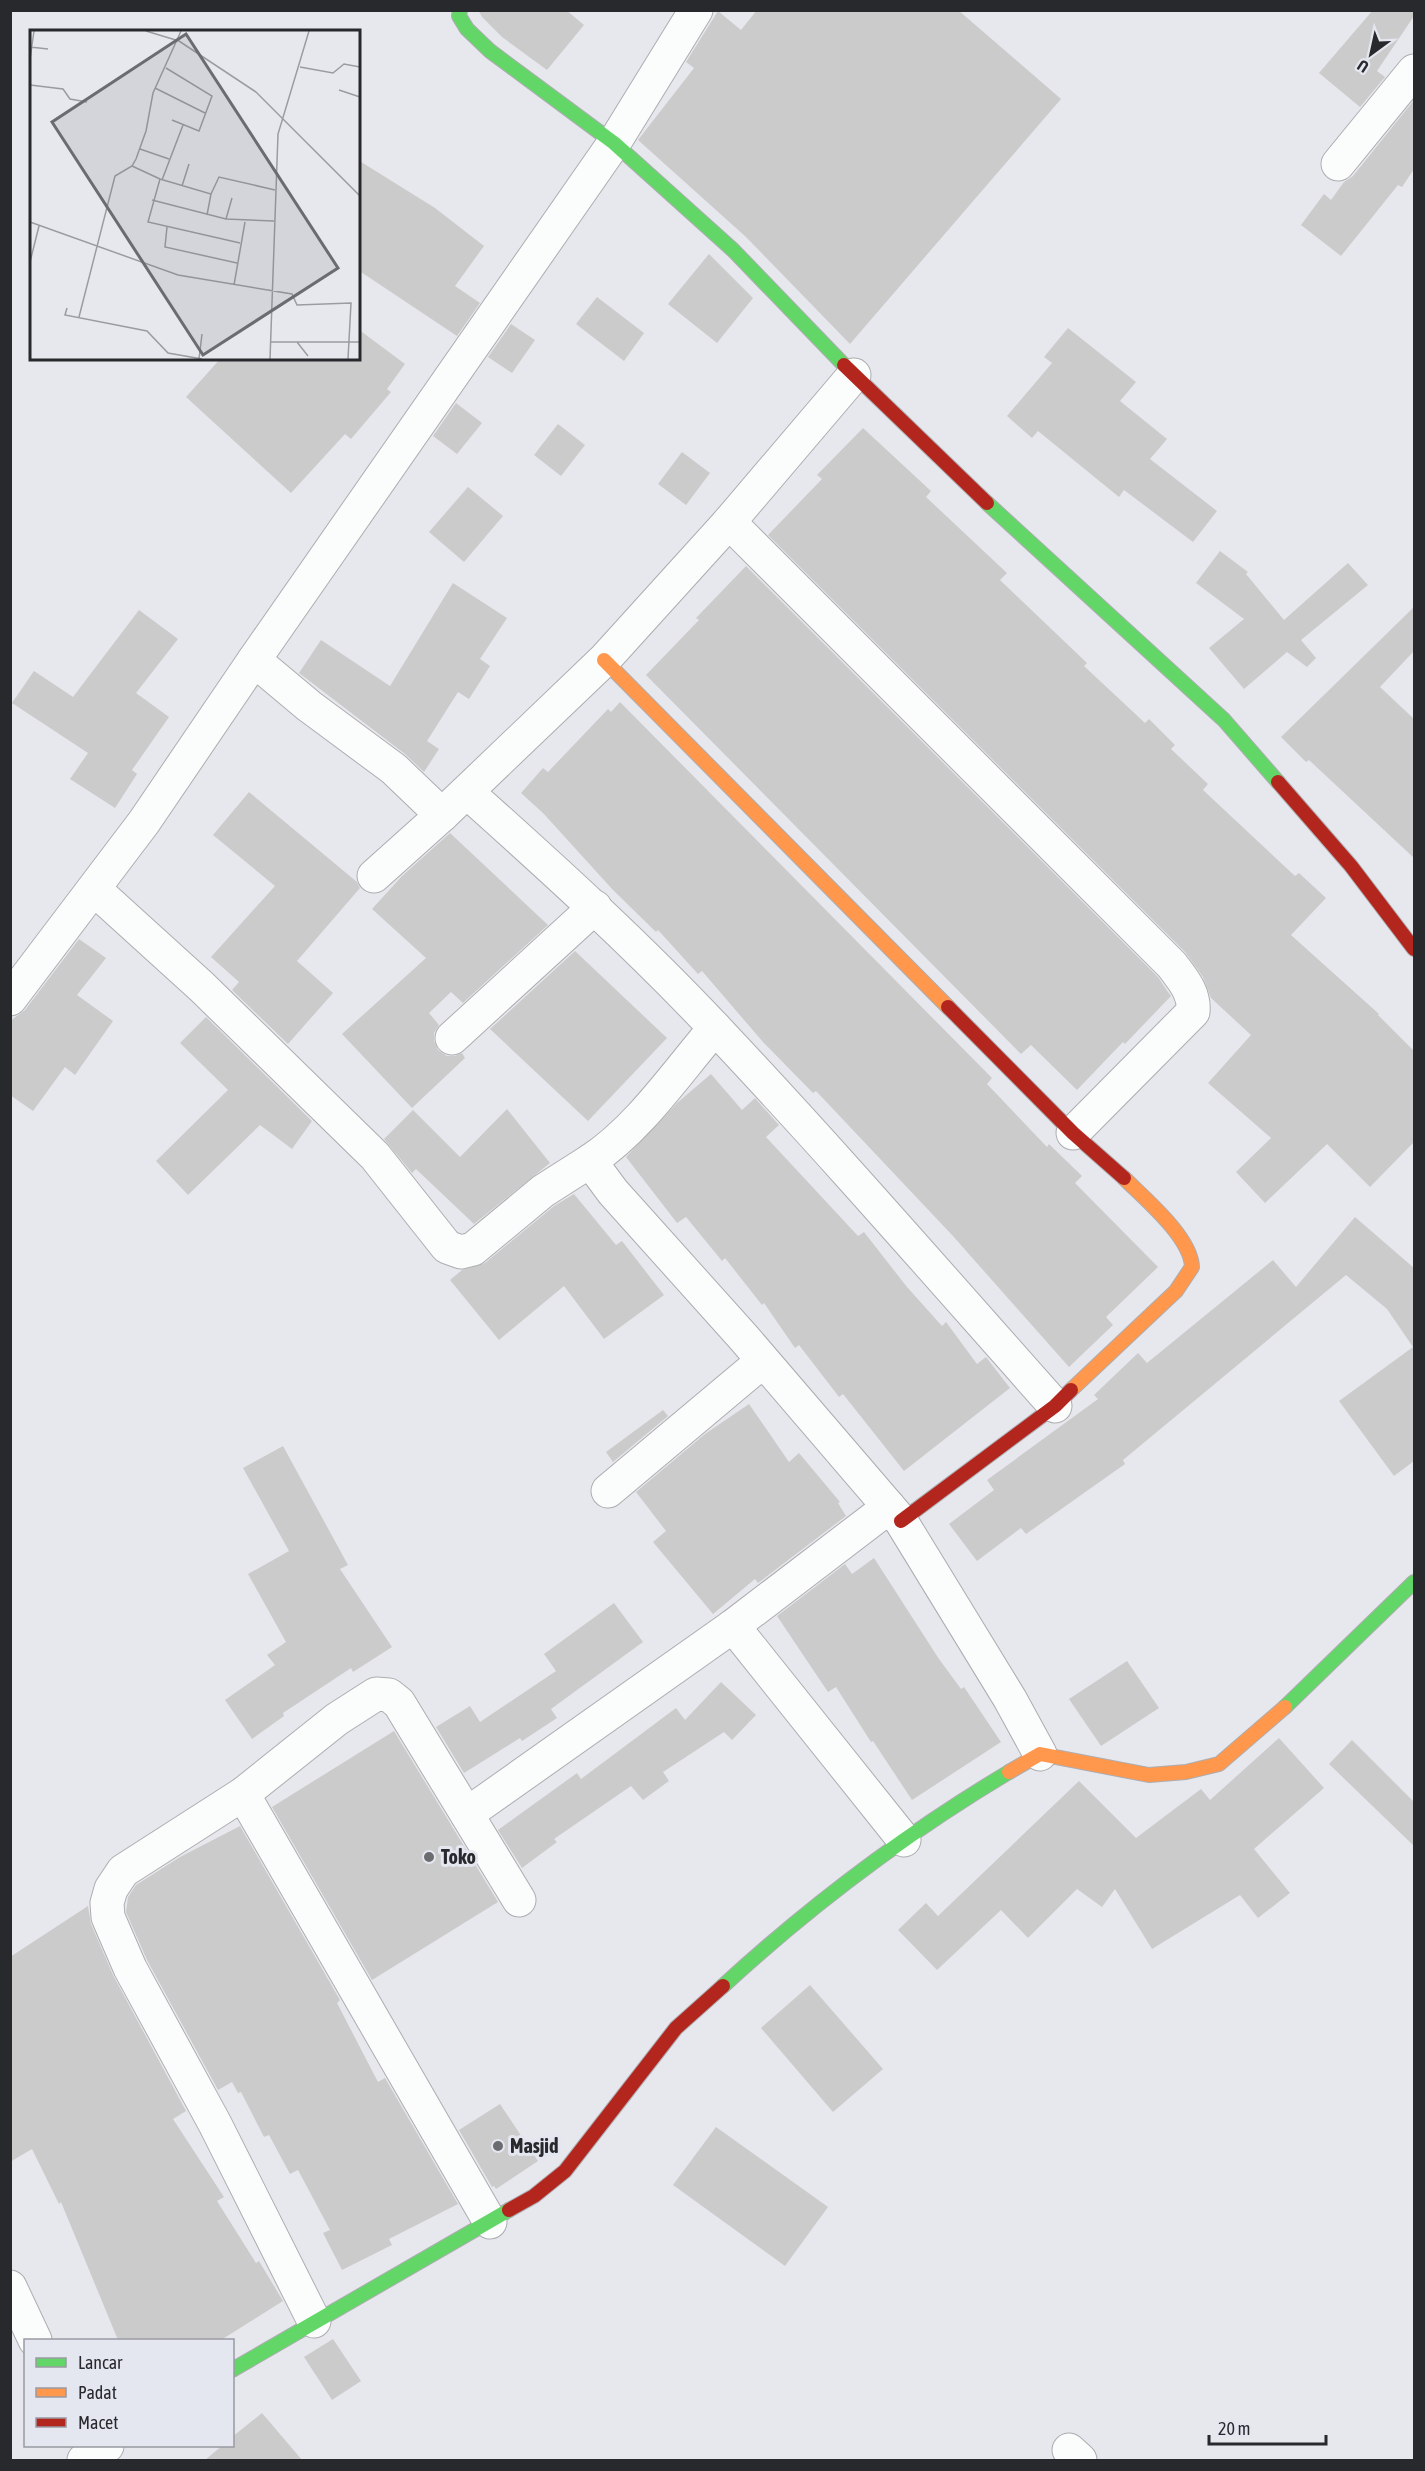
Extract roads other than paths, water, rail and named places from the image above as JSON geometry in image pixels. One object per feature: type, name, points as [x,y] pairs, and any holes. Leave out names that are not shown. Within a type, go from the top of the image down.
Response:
[{"type":"street","points":[[460,10],[459,16],[467,29],[490,51],[614,143],[733,250],[854,375],[1036,550],[1224,720],[1352,866],[1414,949]]},
{"type":"street","points":[[10,999],[144,822],[614,143],[696,10]]},
{"type":"street","points":[[1338,164],[1414,70]]},
{"type":"street","points":[[374,876],[467,792],[604,660],[729,522],[854,375]]},
{"type":"street","points":[[729,522],[1172,965],[1188,987],[1194,1003],[1193,1012],[1073,1132]]},
{"type":"street","points":[[254,660],[309,706],[394,769],[442,815]]},
{"type":"street","points":[[467,1814],[895,1514],[1055,1407],[1176,1291],[1192,1270],[1192,1262],[1187,1249],[1169,1225],[1129,1183],[1073,1132],[604,660]]},
{"type":"street","points":[[467,792],[595,907],[715,1028],[884,1213],[1055,1407]]},
{"type":"street","points":[[94,889],[202,987],[375,1156],[447,1247],[460,1252],[473,1249],[543,1191],[610,1148],[637,1120],[715,1028]]},
{"type":"street","points":[[452,1038],[595,907]]},
{"type":"street","points":[[590,1161],[613,1192],[763,1360],[895,1514],[1010,1699],[1040,1754]]},
{"type":"street","points":[[608,1491],[763,1360]]},
{"type":"street","points":[[234,2369],[534,2196],[565,2171],[676,2028],[768,1944],[904,1840],[981,1789],[1040,1754],[1149,1775],[1186,1772],[1219,1764],[1284,1708],[1414,1582]]},
{"type":"street","points":[[734,1626],[904,1840]]},
{"type":"street","points":[[314,2321],[215,2124],[130,1968],[108,1917],[107,1902],[111,1889],[123,1871],[243,1794],[337,1719],[376,1694],[388,1695],[399,1703],[519,1900]]},
{"type":"street","points":[[243,1794],[490,2222]]},
{"type":"street","points":[[10,2287],[34,2339]]},
{"type":"place","name":"Toko","points":[[429,1857]]},
{"type":"place","name":"Masjid","points":[[498,2146]]}]
